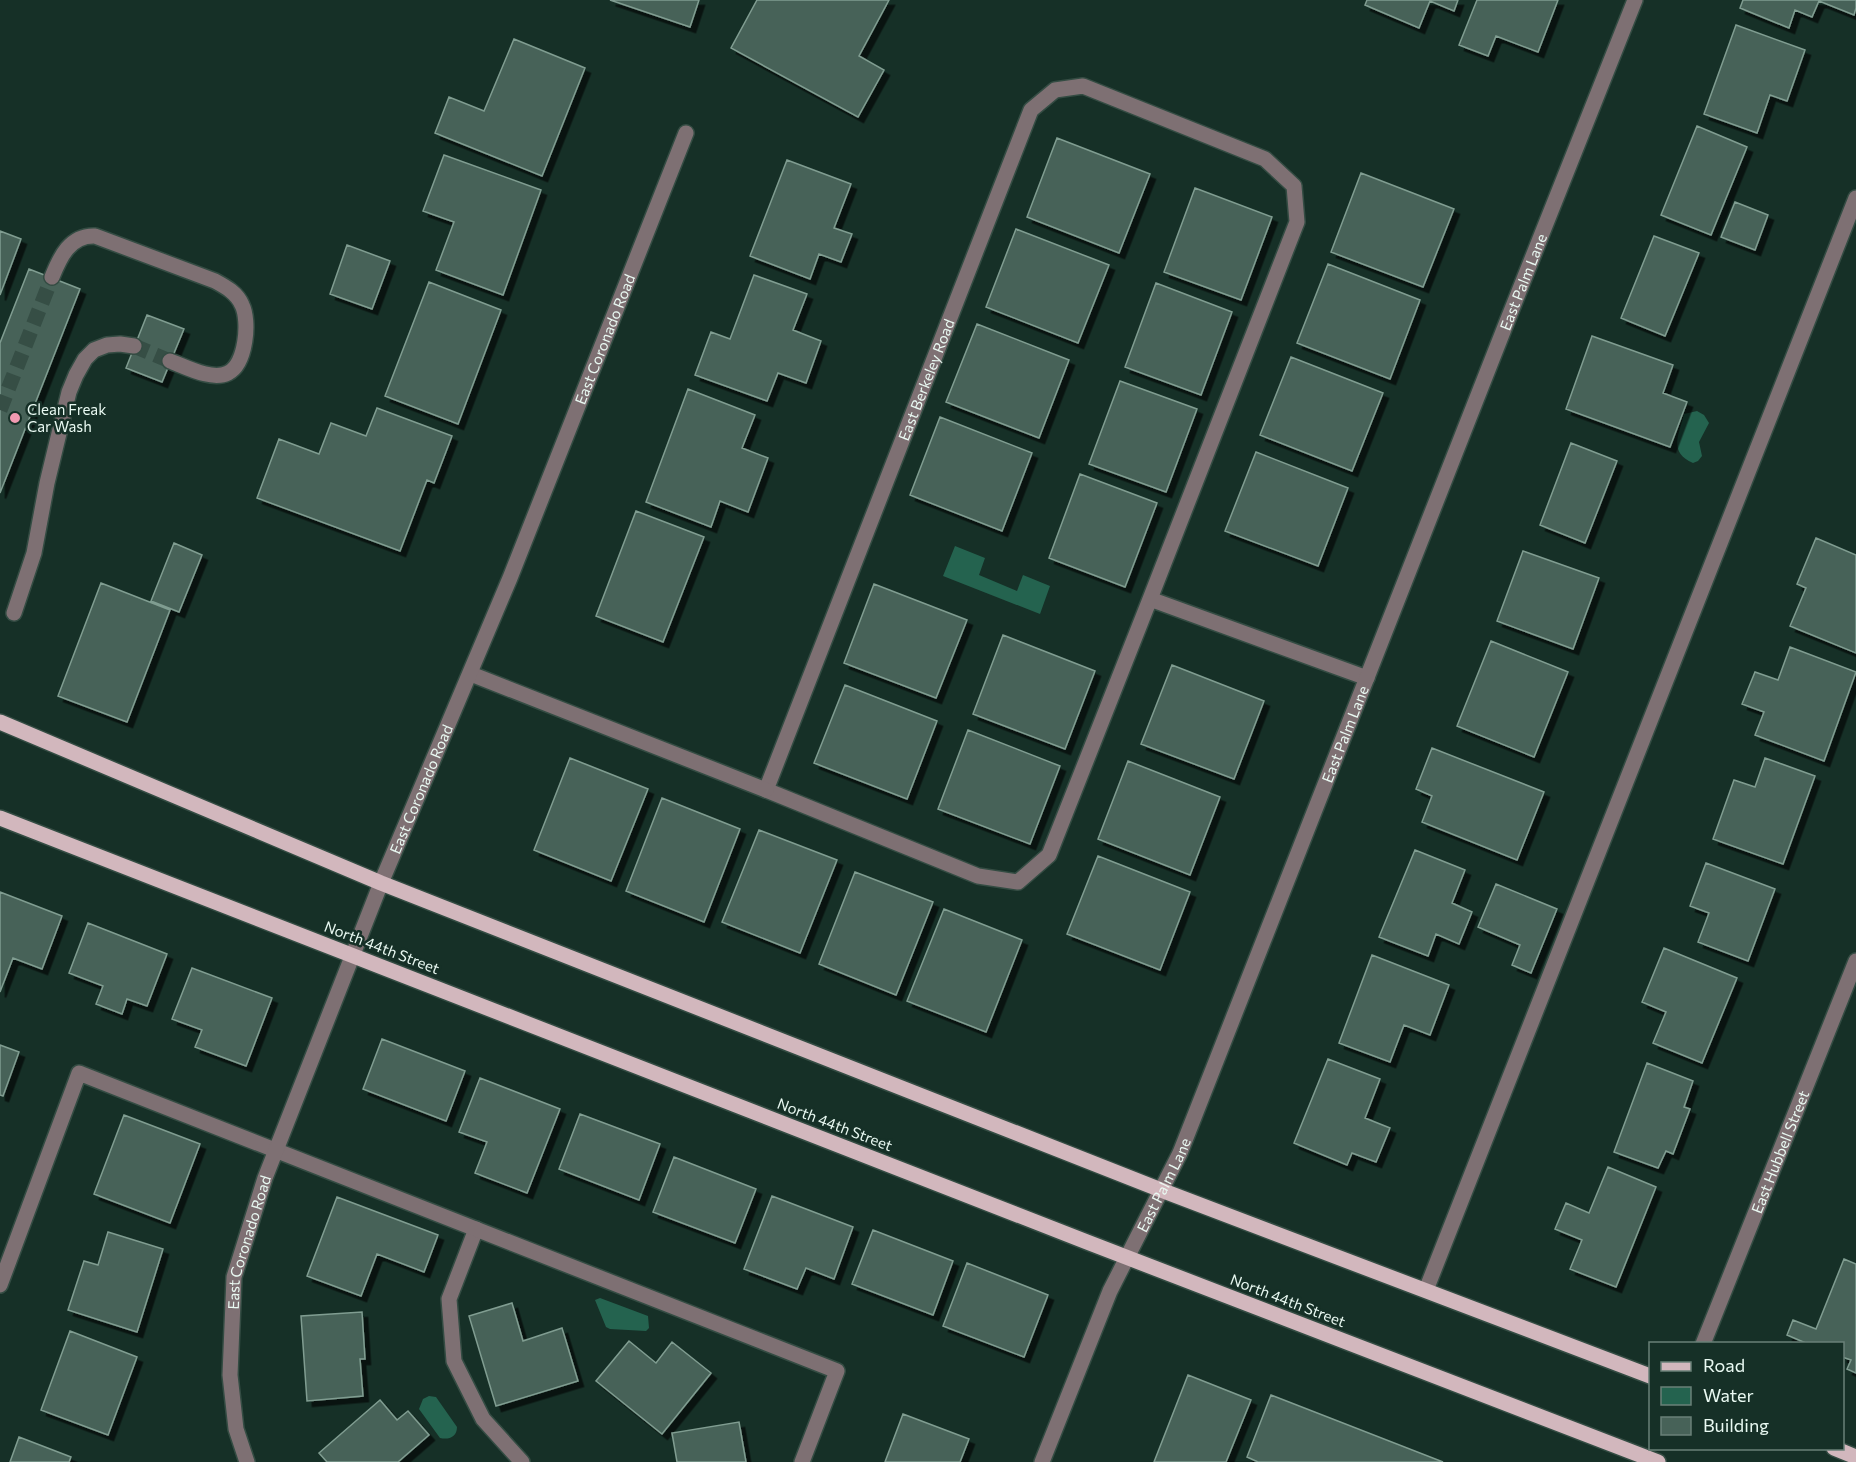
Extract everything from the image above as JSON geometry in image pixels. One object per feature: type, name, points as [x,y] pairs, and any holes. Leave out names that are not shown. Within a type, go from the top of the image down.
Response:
[{"type":"main road","points":[[0,722],[381,883],[1161,1190],[1649,1376]]},
{"type":"main road","name":"North 44th Street","points":[[0,818],[1128,1257],[1656,1458]]},
{"type":"main road","points":[[1837,1450],[1856,1457]]},
{"type":"street","name":"East Palm Lane","points":[[1042,1462],[1110,1291],[1180,1153],[1635,0]]},
{"type":"street","name":"East Berkeley Road","points":[[1083,86],[1265,159],[1294,186],[1298,222],[1150,599],[1049,855],[1018,882],[978,876],[766,790],[1031,110],[1055,90],[1083,86]]},
{"type":"street","name":"East Coronado Road","points":[[247,1462],[236,1429],[231,1375],[234,1277],[265,1178],[381,883],[471,674],[686,133]]},
{"type":"street","points":[[1426,1290],[1856,198]]},
{"type":"street","points":[[52,278],[63,252],[87,235],[215,281],[229,289],[243,305],[247,322],[242,353],[237,365],[229,373],[218,375],[170,361]]},
{"type":"street","points":[[14,613],[34,553],[47,483],[69,392],[76,375],[85,359],[94,350],[107,345],[134,346]]},
{"type":"street","points":[[1150,599],[1367,678]]},
{"type":"street","points":[[471,674],[766,790]]},
{"type":"street","name":"East Hubbell Street","points":[[1704,1342],[1856,961]]},
{"type":"street","points":[[0,1285],[79,1073],[837,1371],[802,1462]]},
{"type":"street","points":[[476,1229],[449,1299],[454,1361],[483,1419],[522,1462]]},
{"type":"water","points":[[1697,411],[1704,415],[1709,423],[1699,442],[1702,456],[1693,463],[1680,454],[1677,442],[1684,414]]},
{"type":"water","points":[[955,546],[985,558],[979,575],[1017,591],[1023,575],[1050,586],[1040,614],[943,576]]},
{"type":"water","points":[[600,1298],[648,1316],[649,1328],[646,1331],[606,1327],[595,1300]]},
{"type":"water","points":[[429,1396],[436,1397],[457,1427],[452,1437],[440,1438],[419,1409],[423,1399]]},
{"type":"building","points":[[610,0],[699,0],[690,27]]},
{"type":"building","points":[[757,0],[889,0],[859,56],[884,70],[858,117],[731,48]]},
{"type":"building","points":[[1367,0],[1458,0],[1454,11],[1430,1],[1419,28],[1365,5]]},
{"type":"building","points":[[1477,0],[1558,0],[1538,52],[1496,36],[1488,56],[1459,45]]},
{"type":"building","points":[[1743,0],[1856,0],[1856,8],[1854,15],[1819,1],[1812,17],[1795,10],[1789,28],[1740,8]]},
{"type":"building","points":[[1736,25],[1805,50],[1787,101],[1770,95],[1757,133],[1704,114]]},
{"type":"building","points":[[514,39],[585,68],[542,176],[435,133],[449,97],[484,111]]},
{"type":"building","points":[[1697,126],[1747,147],[1711,235],[1661,215]]},
{"type":"building","points":[[1057,138],[1150,174],[1119,253],[1027,217]]},
{"type":"building","points":[[444,155],[541,190],[503,295],[436,270],[454,222],[423,211]]},
{"type":"building","points":[[787,160],[851,184],[834,228],[852,234],[841,262],[819,254],[810,279],[750,256]]},
{"type":"building","points":[[1361,173],[1454,209],[1423,287],[1331,252]]},
{"type":"building","points":[[1195,188],[1272,217],[1241,300],[1164,272]]},
{"type":"building","points":[[1735,202],[1768,215],[1755,250],[1721,237]]},
{"type":"building","points":[[1016,229],[1109,265],[1078,343],[986,307]]},
{"type":"building","points":[[0,231],[21,239],[0,295]]},
{"type":"building","points":[[1654,236],[1699,253],[1665,336],[1621,318]]},
{"type":"building","points":[[347,245],[390,261],[372,309],[330,294]]},
{"type":"building","points":[[1328,264],[1420,300],[1390,379],[1297,343]]},
{"type":"building","name":"Clean Freak Car Wash","points":[[29,269],[80,289],[0,493],[0,343]]},
{"type":"building","points":[[754,275],[807,294],[793,330],[821,341],[806,383],[778,373],[767,401],[695,375],[711,332],[730,339]]},
{"type":"building","points":[[429,282],[501,310],[458,424],[385,396]]},
{"type":"building","points":[[1156,283],[1232,312],[1201,395],[1125,367]]},
{"type":"building","points":[[147,315],[184,329],[162,382],[126,368]]},
{"type":"building","points":[[977,324],[1069,360],[1039,438],[946,402]]},
{"type":"building","points":[[1592,336],[1673,365],[1663,393],[1687,402],[1670,447],[1566,409]]},
{"type":"building","points":[[1291,357],[1383,393],[1352,471],[1260,435]]},
{"type":"building","points":[[1120,381],[1197,409],[1166,492],[1089,464]]},
{"type":"building","points":[[688,389],[755,415],[742,448],[768,458],[748,512],[720,501],[711,527],[646,502]]},
{"type":"building","points":[[377,408],[452,436],[434,483],[427,480],[400,551],[257,498],[279,439],[319,454],[331,423],[366,436]]},
{"type":"building","points":[[940,417],[1032,453],[1002,531],[910,495]]},
{"type":"building","points":[[1571,443],[1617,461],[1585,543],[1540,525]]},
{"type":"building","points":[[1256,452],[1348,488],[1318,566],[1225,531]]},
{"type":"building","points":[[1080,474],[1157,503],[1125,587],[1049,558]]},
{"type":"building","points":[[636,511],[704,537],[663,642],[596,616]]},
{"type":"building","points":[[1816,538],[1856,555],[1856,653],[1790,626],[1806,588],[1797,584]]},
{"type":"building","points":[[174,543],[202,555],[179,612],[151,601]]},
{"type":"building","points":[[1523,551],[1599,578],[1573,649],[1497,621]]},
{"type":"building","points":[[101,583],[170,610],[127,722],[58,696]]},
{"type":"building","points":[[874,584],[967,620],[936,698],[844,663]]},
{"type":"building","points":[[1003,635],[1095,671],[1065,749],[973,714]]},
{"type":"building","points":[[1491,641],[1568,672],[1534,757],[1457,726]]},
{"type":"building","points":[[1790,647],[1856,672],[1824,761],[1755,735],[1764,712],[1742,704],[1755,672],[1778,680]]},
{"type":"building","points":[[1172,665],[1264,701],[1234,779],[1141,744]]},
{"type":"building","points":[[845,685],[937,721],[907,799],[814,763]]},
{"type":"building","points":[[968,730],[1060,766],[1030,844],[938,809]]},
{"type":"building","points":[[1432,748],[1544,792],[1517,860],[1422,822],[1432,796],[1416,789]]},
{"type":"building","points":[[570,758],[648,789],[611,881],[534,850]]},
{"type":"building","points":[[1765,758],[1815,776],[1783,864],[1713,839],[1734,780],[1755,787]]},
{"type":"building","points":[[1128,761],[1220,797],[1190,875],[1098,839]]},
{"type":"building","points":[[662,798],[740,829],[704,922],[626,891]]},
{"type":"building","points":[[759,830],[837,860],[800,953],[722,922]]},
{"type":"building","points":[[1415,850],[1465,870],[1452,903],[1472,912],[1459,944],[1436,934],[1428,956],[1379,937]]},
{"type":"building","points":[[1098,856],[1190,892],[1160,970],[1067,934]]},
{"type":"building","points":[[1706,863],[1775,889],[1748,961],[1698,942],[1709,913],[1690,906]]},
{"type":"building","points":[[855,872],[933,902],[896,995],[819,964]]},
{"type":"building","points":[[1496,884],[1557,909],[1531,973],[1512,965],[1520,945],[1478,927]]},
{"type":"building","points":[[0,892],[62,916],[42,969],[13,958],[0,992]]},
{"type":"building","points":[[944,909],[1022,940],[986,1032],[907,1001]]},
{"type":"building","points":[[88,923],[167,954],[147,1006],[127,999],[122,1014],[96,1004],[103,986],[69,973]]},
{"type":"building","points":[[1664,948],[1737,978],[1702,1063],[1653,1043],[1666,1012],[1642,1002]]},
{"type":"building","points":[[1372,955],[1449,985],[1430,1035],[1404,1025],[1390,1062],[1339,1043]]},
{"type":"building","points":[[192,968],[272,998],[246,1066],[195,1047],[202,1030],[172,1019]]},
{"type":"building","points":[[382,1039],[465,1071],[446,1121],[363,1089]]},
{"type":"building","points":[[0,1045],[19,1052],[3,1096],[0,1095]]},
{"type":"building","points":[[1328,1059],[1380,1079],[1365,1118],[1390,1128],[1376,1162],[1352,1153],[1347,1165],[1294,1143]]},
{"type":"building","points":[[1647,1063],[1693,1081],[1684,1107],[1690,1109],[1673,1154],[1666,1151],[1658,1168],[1614,1152]]},
{"type":"building","points":[[480,1078],[560,1109],[527,1193],[475,1173],[487,1142],[459,1132]]},
{"type":"building","points":[[580,1114],[660,1144],[639,1200],[559,1169]]},
{"type":"building","points":[[124,1115],[200,1144],[170,1223],[94,1194]]},
{"type":"building","points":[[674,1157],[756,1189],[735,1243],[653,1212]]},
{"type":"building","points":[[1608,1167],[1656,1187],[1616,1287],[1570,1269],[1582,1240],[1555,1229],[1566,1203],[1589,1213]]},
{"type":"building","points":[[772,1196],[853,1227],[834,1279],[806,1268],[797,1289],[744,1269]]},
{"type":"building","points":[[337,1197],[438,1235],[424,1272],[377,1254],[361,1296],[307,1276]]},
{"type":"building","points":[[873,1230],[953,1261],[933,1315],[852,1284]]},
{"type":"building","points":[[108,1232],[163,1249],[137,1332],[68,1310],[84,1261],[98,1265]]},
{"type":"building","points":[[1844,1259],[1856,1264],[1856,1373],[1847,1369],[1851,1360],[1844,1358],[1844,1342],[1803,1342],[1787,1335],[1793,1320],[1816,1329]]},
{"type":"building","points":[[967,1263],[1048,1295],[1024,1357],[943,1326]]},
{"type":"building","points":[[512,1303],[523,1341],[562,1328],[578,1381],[496,1406],[469,1316]]},
{"type":"building","points":[[362,1312],[365,1359],[360,1359],[363,1396],[307,1401],[301,1316]]},
{"type":"building","points":[[70,1331],[137,1357],[108,1435],[41,1410]]},
{"type":"building","points":[[629,1341],[656,1363],[672,1342],[711,1373],[662,1434],[596,1381]]},
{"type":"building","points":[[1188,1375],[1251,1400],[1226,1462],[1154,1462]]},
{"type":"building","points":[[1271,1395],[1443,1462],[1258,1462],[1247,1457]]},
{"type":"building","points":[[380,1400],[397,1420],[408,1411],[429,1435],[398,1462],[327,1462],[319,1453]]},
{"type":"building","points":[[903,1414],[969,1439],[960,1462],[885,1462]]},
{"type":"building","points":[[739,1422],[746,1462],[677,1462],[672,1433]]},
{"type":"building","points":[[19,1437],[71,1457],[69,1462],[10,1462]]},
{"type":"tunnel","points":[[0,410],[52,277]]},
{"type":"tunnel","points":[[134,346],[170,361]]},
{"type":"place","name":"Clean Freak Car Wash","points":[[15,418]]}]
